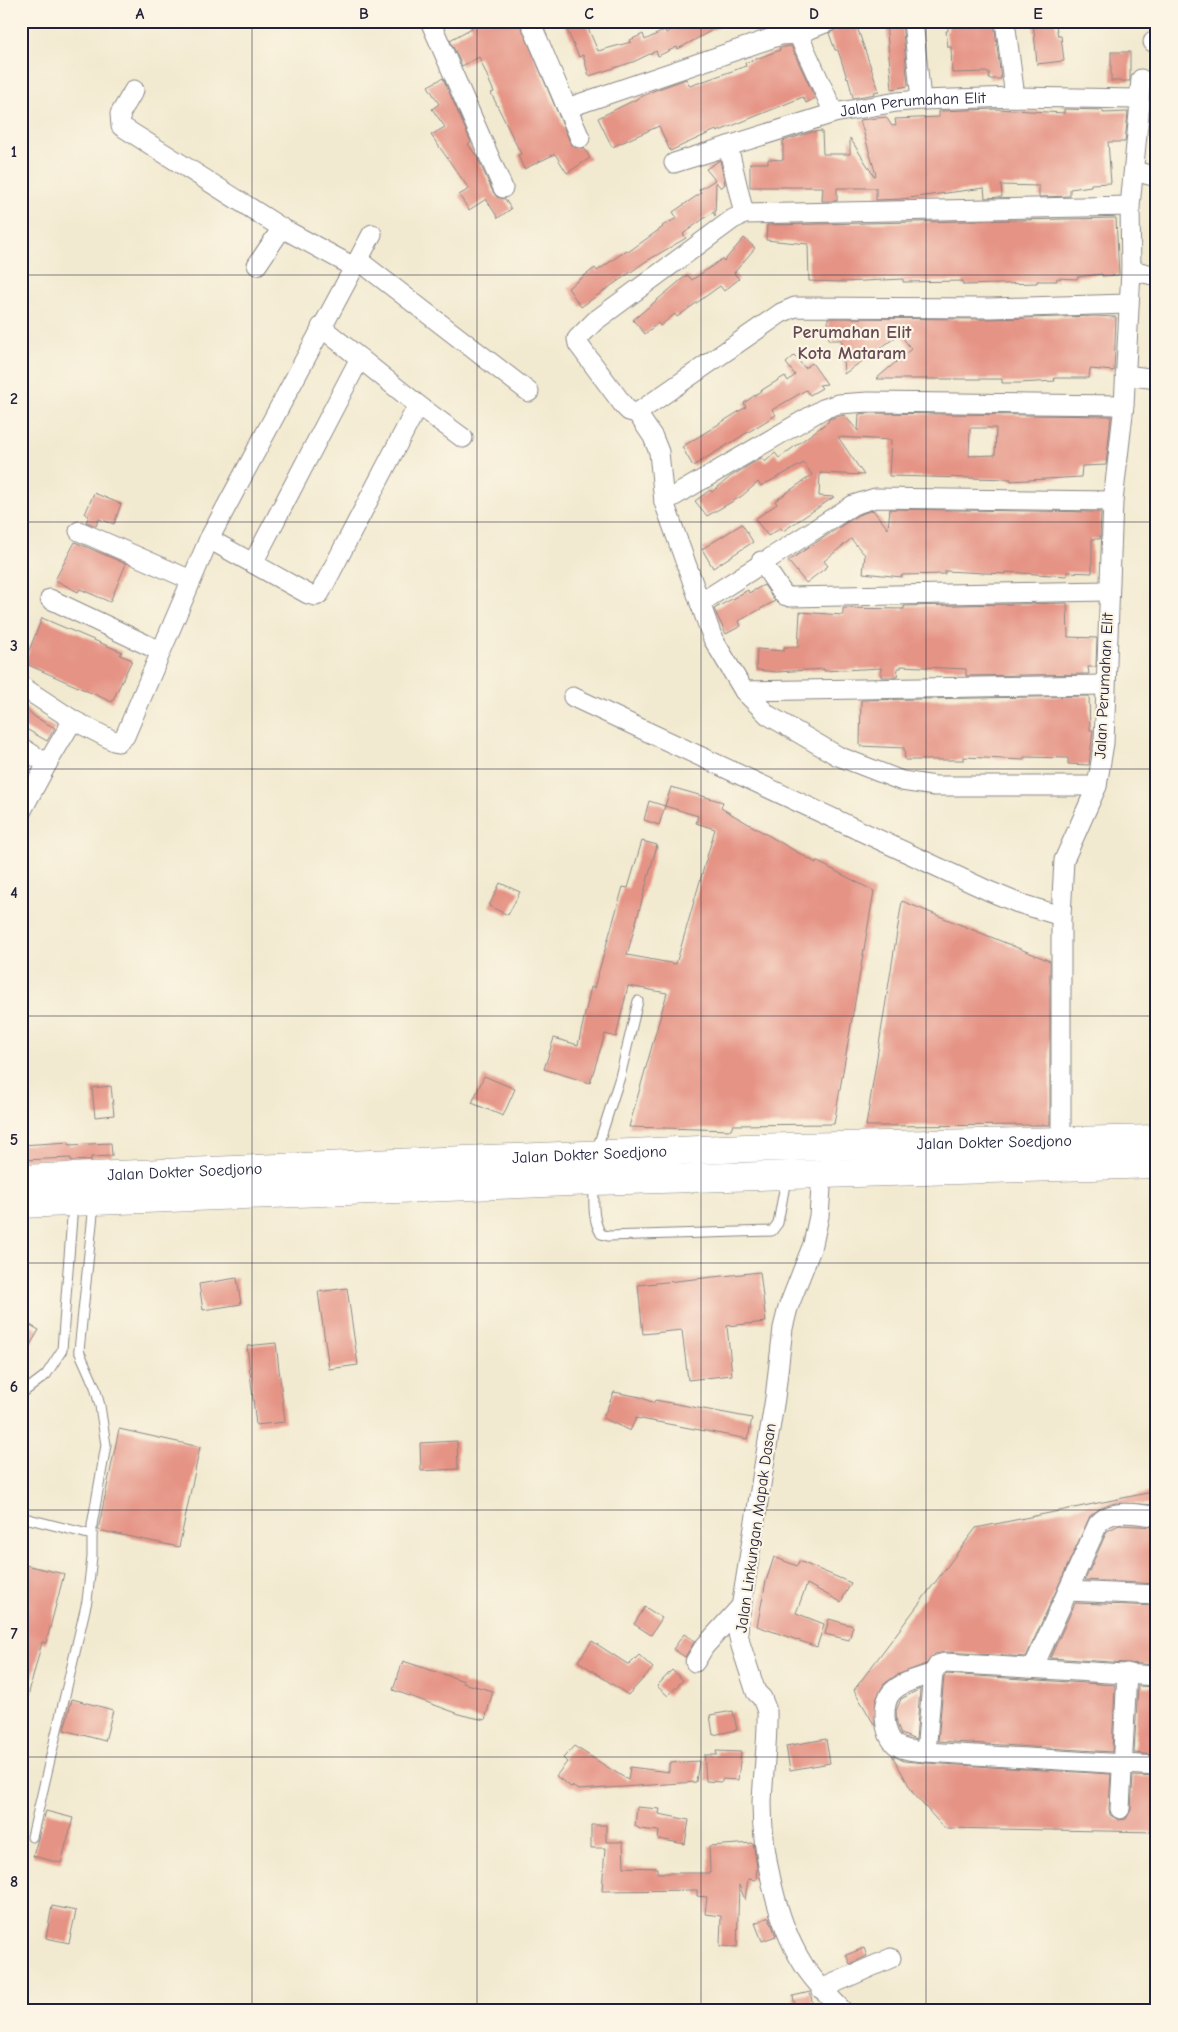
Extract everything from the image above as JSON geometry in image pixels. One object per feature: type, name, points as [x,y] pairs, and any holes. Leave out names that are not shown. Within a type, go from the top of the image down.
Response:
[{"type":"highway","name":"Jalan Dokter Soedjono","points":[[21,1204],[85,1189],[595,1168],[782,1147],[1157,1139]]},
{"type":"highway","name":"Jalan Dokter Soedjono","points":[[595,1168],[787,1175],[1157,1164]]},
{"type":"highway","name":"Jalan Dokter Soedjono","points":[[21,1179],[85,1189]]},
{"type":"street","points":[[430,21],[503,188]]},
{"type":"street","points":[[530,21],[580,138]]},
{"type":"street","points":[[567,108],[781,35],[798,34],[830,21]]},
{"type":"street","points":[[913,21],[921,100]]},
{"type":"street","points":[[1005,21],[1015,97]]},
{"type":"street","name":"Jalan Perumahan Elit","points":[[798,34],[834,113],[897,102],[1015,97],[1139,101],[1141,109],[1130,206],[1131,270],[1124,405],[1113,500],[1104,685],[1104,743],[1097,786],[1064,860],[1061,916],[1061,1141]]},
{"type":"street","points":[[1139,101],[1141,78]]},
{"type":"street","points":[[134,90],[120,114],[121,126],[282,228],[356,263],[529,392]]},
{"type":"street","points":[[674,163],[834,113]]},
{"type":"street","points":[[728,146],[744,214]]},
{"type":"street","points":[[1134,171],[1157,176]]},
{"type":"street","points":[[1097,786],[935,786],[902,781],[838,756],[768,714],[744,691],[713,639],[664,502],[659,452],[653,437],[637,413],[629,411],[624,406],[578,344],[577,339],[594,321],[733,219],[744,214],[1130,206]]},
{"type":"street","points":[[257,265],[282,228]]},
{"type":"street","points":[[21,686],[73,720],[114,741],[118,742],[123,738],[210,539],[372,234]]},
{"type":"street","points":[[1131,270],[1157,276]]},
{"type":"street","points":[[637,413],[781,313],[795,307],[990,308],[1128,304]]},
{"type":"street","points":[[321,327],[418,405],[463,438]]},
{"type":"street","points":[[253,563],[360,358]]},
{"type":"street","points":[[1125,375],[1157,379]]},
{"type":"street","points":[[664,502],[823,409],[838,404],[868,402],[1124,405]]},
{"type":"street","points":[[210,539],[308,594],[316,596],[320,593],[418,405]]},
{"type":"street","points":[[700,603],[761,561],[853,504],[875,498],[1113,500]]},
{"type":"street","points":[[79,531],[191,580]]},
{"type":"street","points":[[761,561],[784,595],[790,597],[1108,591]]},
{"type":"street","points":[[50,599],[160,651]]},
{"type":"street","points":[[744,691],[1104,685]]},
{"type":"street","points":[[573,697],[989,891],[1025,906],[1061,916]]},
{"type":"street","points":[[21,812],[73,720]]},
{"type":"street","points":[[21,747],[48,764]]},
{"type":"street","name":"Jalan Linkungan Mapak Dasan","points":[[822,1174],[819,1216],[813,1244],[788,1308],[783,1328],[775,1398],[738,1633],[756,1692],[762,1698],[767,1711],[767,1739],[762,1804],[768,1863],[778,1904],[803,1963],[821,1989],[843,2011]]},
{"type":"street","points":[[1033,1668],[1098,1524],[1105,1516],[1112,1513],[1157,1516]]},
{"type":"street","points":[[1068,1590],[1157,1595]]},
{"type":"street","points":[[695,1662],[704,1648],[742,1605]]},
{"type":"street","points":[[926,1752],[933,1674],[938,1665],[945,1663],[1157,1676]]},
{"type":"street","points":[[933,1674],[904,1684],[893,1690],[887,1699],[886,1724],[891,1738],[896,1744],[908,1750],[1157,1766]]},
{"type":"street","points":[[1120,1809],[1127,1674]]},
{"type":"street","points":[[821,1989],[891,1958]]},
{"type":"lane","points":[[638,1001],[595,1168],[596,1222],[601,1234],[608,1236],[772,1231],[778,1223],[787,1175]]},
{"type":"lane","points":[[21,1394],[46,1375],[62,1350],[85,1189]]},
{"type":"lane","points":[[32,1837],[88,1601],[92,1534],[106,1445],[95,1387],[79,1351],[85,1189]]},
{"type":"lane","points":[[62,1350],[79,1351]]},
{"type":"lane","points":[[21,1517],[92,1534]]},
{"type":"building","points":[[469,21],[519,21],[570,142],[574,147],[584,148],[590,158],[567,173],[555,154],[524,169],[518,155],[521,154],[491,93],[494,92],[479,57],[462,66],[450,40],[472,28]]},
{"type":"building","points":[[563,21],[585,21],[598,51],[631,42],[630,40],[643,34],[645,40],[665,30],[666,33],[684,21],[729,21],[678,49],[677,47],[658,56],[656,51],[633,62],[589,76],[583,55],[579,57]]},
{"type":"building","points":[[855,21],[879,91],[874,92],[875,94],[853,98],[848,77],[838,50],[835,50],[829,33],[839,28],[841,23]]},
{"type":"building","points":[[902,21],[908,86],[892,89],[886,22]]},
{"type":"building","points":[[948,21],[994,21],[1001,79],[989,79],[989,72],[952,73],[951,47],[948,47],[946,31],[948,31]]},
{"type":"building","points":[[1033,21],[1055,21],[1058,36],[1061,36],[1064,61],[1037,64]]},
{"type":"building","points":[[791,46],[815,98],[806,103],[803,97],[717,132],[716,130],[670,151],[659,126],[612,147],[598,118],[653,91],[686,79],[690,86],[746,66],[745,63],[780,50],[779,48]]},
{"type":"building","points":[[1111,52],[1130,52],[1130,81],[1111,81]]},
{"type":"building","points":[[443,78],[471,142],[468,144],[477,157],[493,192],[497,197],[505,199],[511,209],[498,218],[486,199],[469,210],[459,195],[469,189],[431,135],[445,127],[432,109],[439,104],[428,86]]},
{"type":"building","points":[[996,109],[1064,113],[1064,109],[1103,110],[1103,113],[1128,112],[1125,142],[1108,142],[1111,183],[1091,184],[1091,186],[1070,189],[1070,196],[1039,197],[1039,186],[1001,185],[1002,197],[985,198],[984,188],[901,199],[876,200],[876,188],[837,188],[837,201],[822,201],[823,187],[750,187],[750,163],[768,163],[768,159],[783,160],[783,141],[812,132],[822,131],[823,154],[850,154],[850,138],[874,176],[876,175],[860,120],[886,117],[892,126],[896,125],[895,119],[939,117],[939,111]]},
{"type":"building","points":[[720,160],[725,184],[721,188],[716,182],[715,216],[713,212],[683,234],[686,238],[645,262],[581,307],[568,288],[595,268],[597,271],[627,250],[628,252],[662,226],[677,218],[673,212],[701,193],[699,190],[715,180],[706,169]]},
{"type":"building","points":[[1116,218],[1119,275],[1102,276],[1102,274],[1077,277],[1077,279],[1057,278],[1057,281],[1037,281],[1037,283],[963,285],[963,281],[903,282],[903,279],[844,282],[809,281],[808,244],[766,240],[767,225]]},
{"type":"building","points":[[744,238],[755,248],[734,273],[739,279],[724,291],[720,286],[677,317],[675,314],[660,326],[658,323],[645,334],[633,320],[687,275],[692,280],[722,259],[724,261]]},
{"type":"building","points":[[1116,317],[1114,371],[1090,369],[1089,378],[1054,378],[1055,381],[1019,383],[1002,383],[1002,379],[876,379],[911,349],[900,334],[844,374],[842,340],[829,340],[828,318],[990,319]]},
{"type":"building","points":[[794,356],[805,368],[812,363],[827,384],[819,385],[822,388],[810,395],[806,390],[772,410],[776,415],[693,466],[682,447],[746,407],[744,403],[762,390],[785,376],[788,381],[795,375],[786,363]]},
{"type":"building","points":[[859,414],[1111,416],[1106,465],[1082,466],[1081,477],[1011,481],[1011,479],[889,476],[891,440],[838,437],[864,475],[820,473],[819,496],[834,497],[783,531],[781,528],[768,536],[755,519],[777,504],[775,501],[812,475],[804,463],[761,486],[758,482],[742,496],[707,516],[695,501],[710,490],[712,492],[730,477],[761,458],[765,462],[775,453],[779,458],[829,421],[828,419],[844,415],[858,431]],"holes":[[[970,428],[996,428],[995,455],[969,456]]]},
{"type":"building","points":[[94,493],[121,504],[114,524],[99,519],[96,526],[86,522],[89,516],[85,514]]},
{"type":"building","points":[[890,509],[1101,512],[1100,539],[1092,539],[1092,573],[1067,572],[1067,576],[945,571],[945,574],[902,575],[902,577],[863,573],[865,555],[851,539],[824,561],[828,566],[806,583],[788,561],[858,515],[873,510],[888,529]]},
{"type":"building","points":[[742,524],[753,542],[713,568],[702,549]]},
{"type":"building","points":[[75,542],[126,564],[110,602],[80,589],[78,592],[55,580]]},
{"type":"building","points":[[764,585],[775,601],[739,621],[741,626],[726,634],[714,609],[748,590],[749,593]]},
{"type":"building","points":[[1067,603],[1068,637],[1097,638],[1096,667],[1088,667],[1089,674],[966,676],[966,669],[901,666],[901,668],[898,668],[897,677],[881,677],[881,668],[777,672],[756,670],[757,649],[784,651],[784,647],[798,647],[800,612],[843,615],[843,608],[904,609],[904,606]]},
{"type":"building","points":[[42,618],[122,652],[120,655],[132,660],[112,702],[24,663]]},
{"type":"building","points":[[1089,696],[1090,730],[1093,730],[1089,765],[1068,764],[1068,758],[1024,757],[1024,760],[964,757],[964,760],[905,760],[904,748],[860,746],[861,700]]},
{"type":"building","points":[[21,704],[35,717],[55,728],[47,741],[21,726]]},
{"type":"building","points":[[671,787],[723,802],[721,808],[816,863],[816,861],[874,891],[834,1124],[733,1125],[731,1130],[629,1127],[667,993],[628,986],[616,1037],[605,1034],[590,1083],[544,1069],[554,1038],[578,1045],[591,987],[594,988],[623,887],[628,888],[642,841],[657,845],[627,955],[676,964],[715,829],[696,823],[698,816],[665,806]]},
{"type":"building","points":[[649,801],[665,806],[659,825],[644,820]]},
{"type":"building","points":[[500,883],[520,892],[508,915],[489,906]]},
{"type":"building","points":[[902,901],[1050,961],[1050,1125],[866,1126]]},
{"type":"building","points":[[484,1076],[515,1089],[503,1116],[472,1103]]},
{"type":"building","points":[[111,1086],[114,1115],[95,1117],[92,1088]]},
{"type":"building","points":[[69,1142],[69,1145],[111,1143],[112,1156],[91,1157],[91,1160],[71,1161],[71,1158],[21,1160],[21,1145]]},
{"type":"building","points":[[760,1272],[766,1322],[727,1326],[732,1375],[688,1380],[682,1330],[643,1334],[638,1285]]},
{"type":"building","points":[[237,1278],[241,1304],[203,1310],[199,1284]]},
{"type":"building","points":[[347,1288],[358,1365],[329,1369],[318,1292]]},
{"type":"building","points":[[21,1320],[39,1330],[21,1360]]},
{"type":"building","points":[[276,1343],[285,1422],[256,1425],[247,1346]]},
{"type":"building","points":[[614,1392],[640,1397],[654,1403],[655,1400],[752,1418],[748,1439],[636,1418],[630,1431],[603,1418]]},
{"type":"building","points":[[119,1429],[200,1447],[179,1547],[98,1530]]},
{"type":"building","points":[[457,1441],[458,1469],[421,1471],[420,1443]]},
{"type":"building","points":[[1157,1491],[1157,1505],[1115,1503],[1099,1509],[1090,1516],[1026,1657],[946,1652],[935,1654],[926,1664],[897,1675],[884,1684],[876,1700],[875,1726],[854,1690],[976,1528]]},
{"type":"building","points":[[1119,1525],[1157,1527],[1157,1584],[1085,1580],[1107,1531]]},
{"type":"building","points":[[774,1557],[797,1566],[799,1561],[851,1583],[841,1602],[807,1584],[796,1613],[824,1624],[817,1647],[757,1626],[766,1581]]},
{"type":"building","points":[[21,1564],[64,1574],[46,1643],[42,1642],[26,1704],[21,1704]]},
{"type":"building","points":[[1075,1603],[1157,1606],[1157,1665],[1050,1658]]},
{"type":"building","points":[[645,1607],[662,1618],[651,1635],[634,1624]]},
{"type":"building","points":[[829,1619],[853,1626],[849,1640],[825,1634]]},
{"type":"building","points":[[684,1634],[695,1641],[685,1657],[673,1649]]},
{"type":"building","points":[[592,1641],[629,1665],[639,1655],[653,1668],[628,1695],[578,1661]]},
{"type":"building","points":[[403,1661],[464,1681],[463,1683],[493,1691],[485,1720],[462,1715],[393,1690]]},
{"type":"building","points":[[672,1670],[683,1680],[668,1696],[657,1686]]},
{"type":"building","points":[[946,1674],[1115,1685],[1112,1752],[938,1741],[944,1677]]},
{"type":"building","points":[[1138,1686],[1157,1687],[1157,1755],[1134,1753]]},
{"type":"building","points":[[920,1689],[916,1740],[901,1734],[897,1724],[896,1711],[901,1699]]},
{"type":"building","points":[[72,1699],[113,1710],[105,1741],[64,1730]]},
{"type":"building","points":[[733,1711],[737,1730],[713,1735],[710,1715]]},
{"type":"building","points":[[826,1739],[830,1763],[790,1770],[786,1746]]},
{"type":"building","points":[[574,1746],[628,1780],[630,1767],[669,1772],[669,1763],[699,1761],[696,1782],[578,1790],[556,1776],[567,1762],[563,1758]]},
{"type":"building","points":[[716,1751],[741,1752],[738,1780],[706,1781],[704,1755],[717,1755]]},
{"type":"building","points":[[892,1755],[904,1761],[925,1763],[1111,1774],[1110,1815],[1119,1820],[1126,1819],[1131,1810],[1133,1776],[1157,1777],[1157,1832],[944,1828],[913,1793]]},
{"type":"building","points":[[637,1807],[660,1809],[659,1814],[689,1820],[685,1844],[658,1839],[659,1831],[640,1829],[635,1826]]},
{"type":"building","points":[[46,1811],[73,1818],[61,1863],[33,1856]]},
{"type":"building","points":[[591,1825],[606,1825],[606,1842],[623,1842],[624,1867],[658,1868],[658,1873],[710,1873],[709,1846],[753,1843],[757,1867],[756,1880],[748,1879],[745,1900],[739,1885],[737,1947],[720,1946],[721,1916],[705,1914],[707,1897],[697,1896],[697,1890],[602,1891],[605,1848],[591,1848]]},
{"type":"building","points":[[52,1906],[76,1911],[69,1943],[46,1938]]},
{"type":"building","points":[[769,1917],[776,1936],[762,1941],[755,1923]]},
{"type":"building","points":[[864,1948],[867,1956],[850,1964],[846,1955]]},
{"type":"building","points":[[810,1992],[814,2011],[796,2011],[793,1996]]},
{"type":"district","name":"Perumahan Elit Kota Mataram","points":[[852,342]]}]
